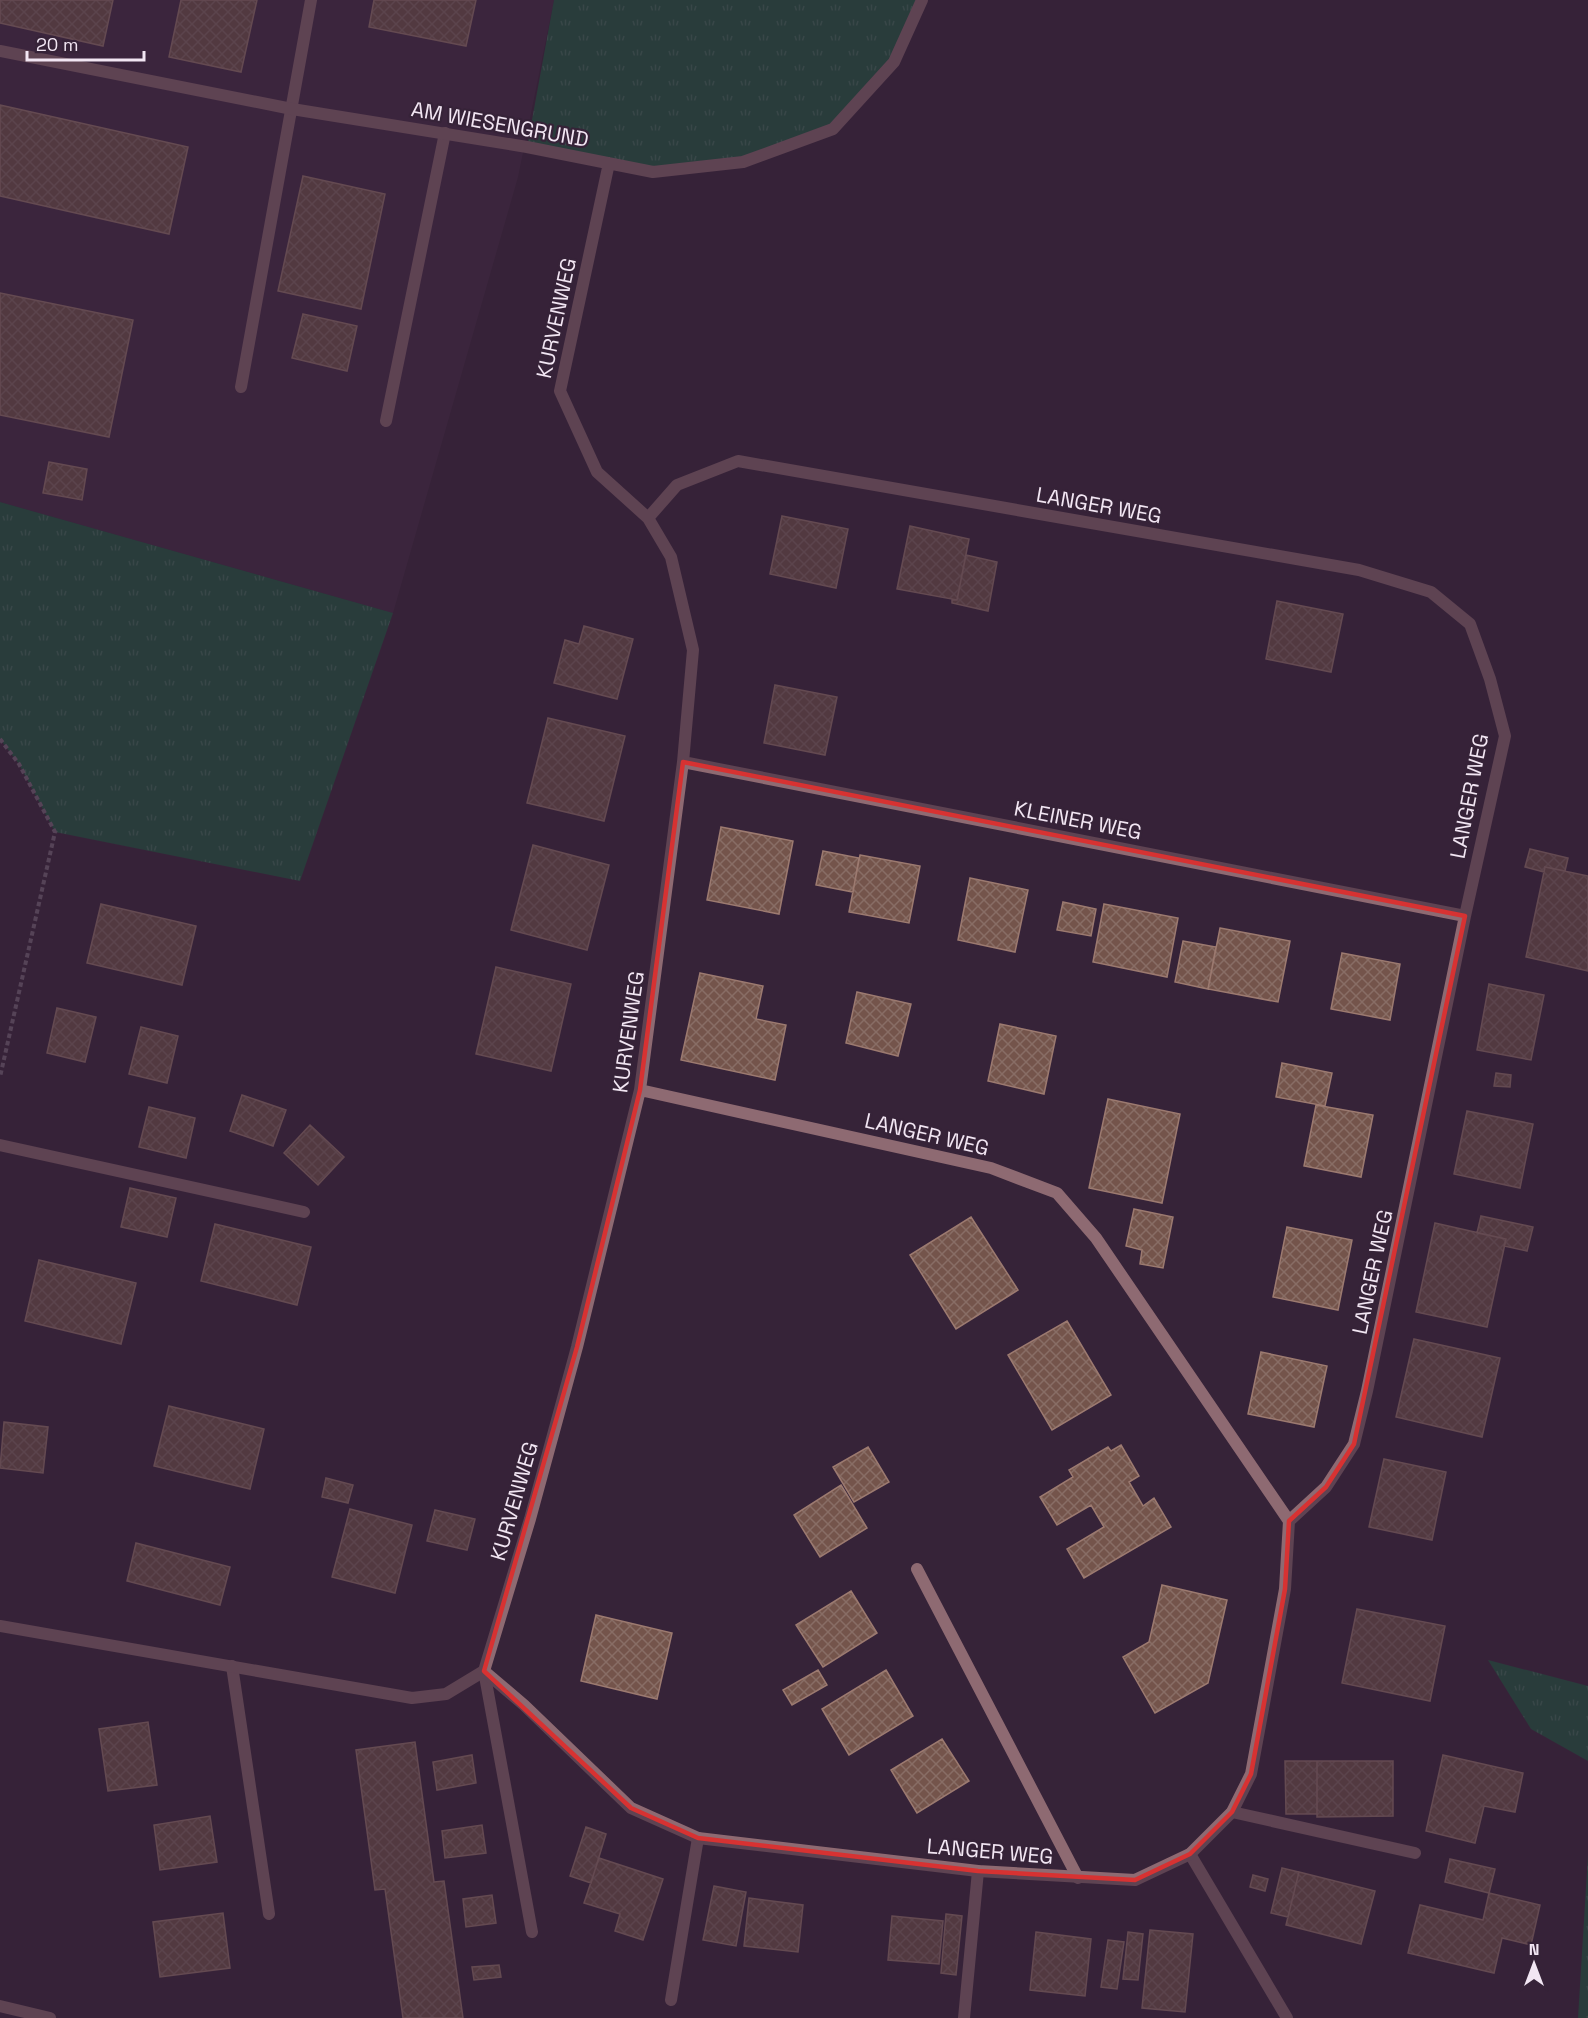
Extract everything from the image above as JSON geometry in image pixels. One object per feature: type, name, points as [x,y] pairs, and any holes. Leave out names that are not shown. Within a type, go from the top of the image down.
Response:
[{"type":"street","points":[[241,387],[311,0]]},
{"type":"street","name":"AM WIESENGRUND","points":[[0,51],[292,109],[445,133],[653,172],[742,162],[833,129],[894,62],[922,0]]},
{"type":"street","points":[[386,421],[445,133]]},
{"type":"street","name":"KURVENWEG","points":[[484,1671],[530,1519],[577,1347],[640,1090],[683,762],[693,650],[671,557],[648,518],[597,472],[560,391],[609,163]]},
{"type":"street","name":"LANGER WEG","points":[[648,518],[677,485],[738,461],[1359,570],[1431,592],[1470,624],[1491,679],[1505,736],[1465,916],[1367,1392],[1354,1444],[1326,1487],[1289,1521]]},
{"type":"street","name":"KLEINER WEG","points":[[683,762],[1465,916]]},
{"type":"street","name":"LANGER WEG","points":[[484,1671],[524,1705],[631,1808],[698,1838],[978,1871],[1136,1880],[1190,1854],[1232,1812],[1251,1774],[1285,1589],[1289,1521],[1096,1238],[1057,1193],[991,1168],[640,1090]]},
{"type":"street","points":[[0,1145],[304,1212]]},
{"type":"street","points":[[917,1569],[1078,1878]]},
{"type":"street","points":[[0,1626],[412,1698],[446,1694],[484,1671],[532,1932]]},
{"type":"street","points":[[232,1666],[269,1914]]},
{"type":"street","points":[[1232,1812],[1415,1853]]},
{"type":"street","points":[[671,2000],[698,1838]]},
{"type":"street","points":[[1190,1854],[1287,2018]]},
{"type":"street","points":[[964,2018],[978,1871]]},
{"type":"street","points":[[0,2006],[50,2018]]},
{"type":"path","points":[[0,739],[19,764],[55,832],[0,1077]]},
{"type":"highlighted area","points":[[683,762],[1465,916],[1354,1444],[1326,1487],[1289,1521],[1285,1589],[1251,1774],[1232,1812],[1190,1854],[1135,1880],[978,1871],[698,1838],[631,1808],[484,1671],[577,1347],[640,1090]]},
{"type":"shaded area","points":[[0,0],[554,0],[518,177],[393,613],[0,502]]},
{"type":"green space","points":[[554,0],[922,0],[894,62],[833,129],[743,162],[653,172],[527,147]]},
{"type":"green space","points":[[0,502],[393,613],[300,881],[55,832],[19,764],[0,739]]},
{"type":"green space","points":[[1488,1660],[1588,1686],[1588,1761],[1531,1729]]},
{"type":"green space","points":[[1588,1855],[1588,2018],[1578,2018]]},
{"type":"building","points":[[0,0],[113,0],[103,46],[0,23]]},
{"type":"building","points":[[181,0],[257,0],[241,72],[169,57]]},
{"type":"building","points":[[374,0],[476,0],[466,46],[369,27]]},
{"type":"building","points":[[0,105],[188,147],[169,234],[0,196]]},
{"type":"building","points":[[303,176],[385,194],[361,309],[278,291]]},
{"type":"building","points":[[0,293],[133,320],[109,437],[0,415]]},
{"type":"building","points":[[303,314],[357,326],[347,371],[292,358]]},
{"type":"building","points":[[49,462],[87,469],[82,500],[43,493]]},
{"type":"building","points":[[782,516],[848,529],[836,588],[770,574]]},
{"type":"building","points":[[910,526],[969,539],[957,600],[897,589]]},
{"type":"building","points":[[966,555],[997,562],[988,611],[952,603],[952,600],[957,600]]},
{"type":"building","points":[[1277,601],[1343,614],[1331,672],[1266,659]]},
{"type":"building","points":[[584,626],[633,639],[617,699],[554,683],[565,640],[579,644]]},
{"type":"building","points":[[775,685],[837,697],[825,755],[764,743]]},
{"type":"building","points":[[548,718],[625,736],[604,821],[527,803]]},
{"type":"building","points":[[721,827],[793,841],[779,914],[707,900]]},
{"type":"building","points":[[533,845],[609,865],[587,950],[511,930]]},
{"type":"building","points":[[1530,849],[1568,858],[1565,871],[1545,867],[1544,872],[1525,867]]},
{"type":"building","points":[[823,851],[859,858],[853,892],[816,885]]},
{"type":"building","points":[[860,855],[920,866],[909,923],[849,912]]},
{"type":"building","points":[[1545,867],[1588,876],[1588,971],[1526,957]]},
{"type":"building","points":[[970,878],[1028,890],[1015,952],[958,940]]},
{"type":"building","points":[[1063,902],[1096,909],[1091,936],[1057,930]]},
{"type":"building","points":[[101,904],[196,926],[182,985],[87,963]]},
{"type":"building","points":[[1104,904],[1178,918],[1167,977],[1093,962]]},
{"type":"building","points":[[1220,928],[1290,941],[1278,1002],[1208,989]]},
{"type":"building","points":[[1183,941],[1216,947],[1208,989],[1175,982]]},
{"type":"building","points":[[1342,953],[1400,964],[1390,1020],[1331,1009]]},
{"type":"building","points":[[496,967],[571,984],[551,1071],[476,1054]]},
{"type":"building","points":[[700,973],[763,986],[756,1019],[786,1025],[775,1080],[681,1060]]},
{"type":"building","points":[[1489,984],[1544,995],[1531,1060],[1477,1050]]},
{"type":"building","points":[[857,992],[911,1004],[898,1056],[846,1043]]},
{"type":"building","points":[[57,1008],[96,1017],[85,1062],[47,1053]]},
{"type":"building","points":[[1000,1024],[1056,1036],[1044,1094],[988,1081]]},
{"type":"building","points":[[141,1027],[178,1036],[167,1083],[129,1074]]},
{"type":"building","points":[[1282,1063],[1332,1073],[1325,1106],[1276,1097]]},
{"type":"building","points":[[1496,1073],[1511,1075],[1510,1087],[1494,1086]]},
{"type":"building","points":[[242,1095],[286,1110],[273,1146],[230,1131]]},
{"type":"building","points":[[1108,1099],[1180,1114],[1162,1203],[1089,1188]]},
{"type":"building","points":[[1316,1105],[1373,1115],[1361,1177],[1304,1166]]},
{"type":"building","points":[[149,1107],[195,1118],[186,1158],[139,1147]]},
{"type":"building","points":[[1467,1111],[1533,1124],[1520,1188],[1454,1174]]},
{"type":"building","points":[[310,1125],[344,1157],[318,1185],[284,1153]]},
{"type":"building","points":[[130,1188],[176,1198],[167,1237],[121,1227]]},
{"type":"building","points":[[1134,1209],[1173,1217],[1163,1268],[1140,1264],[1142,1250],[1126,1246]]},
{"type":"building","points":[[1481,1216],[1533,1227],[1527,1251],[1504,1246],[1506,1239],[1477,1233]]},
{"type":"building","points":[[971,1217],[1018,1290],[956,1329],[910,1255]]},
{"type":"building","points":[[1435,1223],[1506,1239],[1487,1327],[1416,1312]]},
{"type":"building","points":[[215,1224],[311,1247],[297,1305],[201,1281]]},
{"type":"building","points":[[1287,1227],[1352,1240],[1338,1310],[1273,1297]]},
{"type":"building","points":[[39,1260],[136,1283],[121,1344],[25,1321]]},
{"type":"building","points":[[1067,1321],[1111,1395],[1052,1430],[1008,1355]]},
{"type":"building","points":[[1414,1339],[1500,1358],[1482,1437],[1396,1417]]},
{"type":"building","points":[[1261,1352],[1327,1366],[1314,1427],[1248,1414]]},
{"type":"building","points":[[169,1406],[264,1429],[250,1489],[154,1466]]},
{"type":"building","points":[[4,1422],[48,1427],[43,1473],[0,1468]]},
{"type":"building","points":[[1121,1445],[1139,1476],[1129,1482],[1143,1506],[1154,1498],[1171,1527],[1084,1578],[1067,1549],[1104,1527],[1091,1505],[1057,1525],[1040,1497],[1073,1477],[1069,1470],[1108,1447],[1111,1451]]},
{"type":"building","points":[[868,1447],[889,1482],[854,1502],[833,1467]]},
{"type":"building","points":[[1384,1459],[1446,1472],[1432,1540],[1369,1527]]},
{"type":"building","points":[[326,1478],[353,1485],[348,1503],[322,1497]]},
{"type":"building","points":[[841,1485],[867,1528],[820,1557],[794,1515]]},
{"type":"building","points":[[350,1509],[412,1525],[395,1593],[332,1577]]},
{"type":"building","points":[[435,1510],[475,1519],[467,1550],[427,1541]]},
{"type":"building","points":[[136,1543],[230,1567],[220,1605],[127,1581]]},
{"type":"building","points":[[1162,1585],[1227,1600],[1208,1683],[1155,1713],[1123,1657],[1149,1642]]},
{"type":"building","points":[[851,1591],[877,1633],[823,1667],[796,1625]]},
{"type":"building","points":[[1357,1609],[1445,1626],[1430,1701],[1342,1683]]},
{"type":"building","points":[[596,1615],[672,1633],[657,1699],[581,1681]]},
{"type":"building","points":[[818,1670],[827,1685],[792,1705],[783,1690]]},
{"type":"building","points":[[886,1670],[913,1716],[849,1755],[822,1709]]},
{"type":"building","points":[[148,1722],[157,1785],[108,1791],[99,1729]]},
{"type":"building","points":[[942,1739],[969,1781],[917,1813],[891,1770]]},
{"type":"building","points":[[415,1742],[434,1882],[444,1881],[463,2018],[403,2018],[385,1889],[375,1890],[356,1750]]},
{"type":"building","points":[[472,1755],[476,1783],[437,1790],[433,1762]]},
{"type":"building","points":[[1443,1755],[1523,1773],[1515,1812],[1484,1806],[1475,1843],[1426,1831]]},
{"type":"building","points":[[1285,1761],[1317,1761],[1317,1814],[1286,1814]]},
{"type":"building","points":[[1317,1761],[1393,1761],[1393,1816],[1317,1817]]},
{"type":"building","points":[[210,1816],[217,1862],[160,1870],[154,1825]]},
{"type":"building","points":[[482,1825],[486,1853],[445,1858],[442,1831]]},
{"type":"building","points":[[586,1827],[606,1834],[591,1883],[570,1876]]},
{"type":"building","points":[[599,1858],[663,1879],[643,1940],[615,1931],[620,1914],[584,1903]]},
{"type":"building","points":[[1450,1859],[1495,1869],[1489,1893],[1445,1882]]},
{"type":"building","points":[[1282,1868],[1299,1872],[1288,1917],[1271,1913]]},
{"type":"building","points":[[1299,1872],[1375,1891],[1361,1944],[1286,1925]]},
{"type":"building","points":[[1253,1875],[1268,1879],[1265,1891],[1250,1887]]},
{"type":"building","points":[[714,1886],[746,1892],[736,1946],[703,1940]]},
{"type":"building","points":[[1489,1893],[1540,1905],[1531,1945],[1502,1938],[1494,1973],[1408,1953],[1420,1905],[1483,1920]]},
{"type":"building","points":[[492,1895],[496,1923],[466,1927],[463,1899]]},
{"type":"building","points":[[749,1898],[803,1905],[798,1952],[744,1946]]},
{"type":"building","points":[[223,1913],[230,1968],[160,1977],[153,1922]]},
{"type":"building","points":[[946,1914],[962,1916],[956,1975],[941,1973]]},
{"type":"building","points":[[892,1916],[943,1921],[939,1964],[888,1960]]},
{"type":"building","points":[[1150,1930],[1193,1934],[1185,2012],[1142,2008]]},
{"type":"building","points":[[1036,1932],[1091,1939],[1085,1996],[1030,1990]]},
{"type":"building","points":[[1128,1932],[1143,1934],[1138,1980],[1123,1979]]},
{"type":"building","points":[[1108,1940],[1124,1942],[1117,1989],[1101,1987]]},
{"type":"building","points":[[499,1965],[501,1977],[474,1980],[472,1967]]}]
